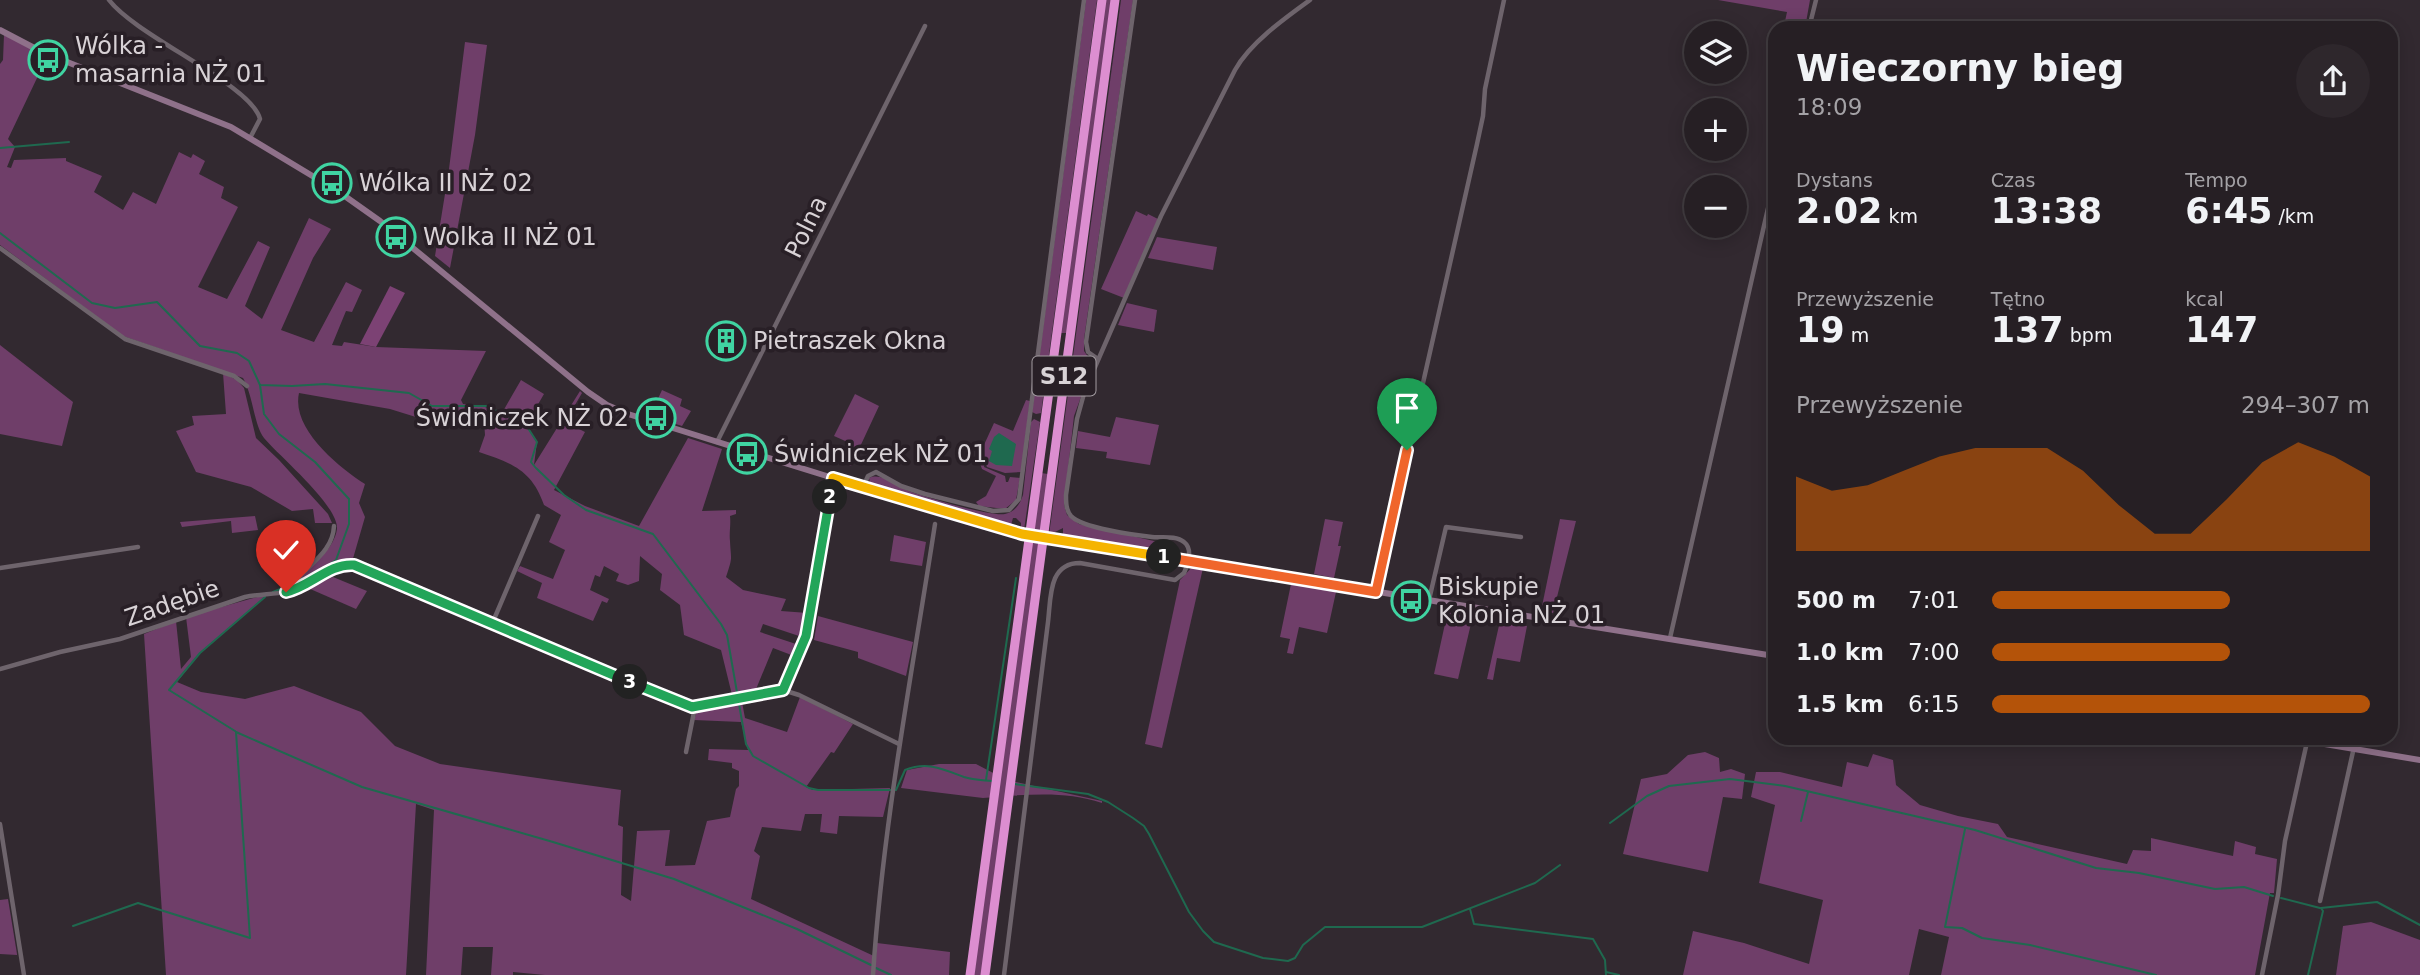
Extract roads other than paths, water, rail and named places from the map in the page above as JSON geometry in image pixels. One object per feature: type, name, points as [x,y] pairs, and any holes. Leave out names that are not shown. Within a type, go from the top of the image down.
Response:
[{"type":"highway","name":"S12","points":[[970,975],[1102,0]]},
{"type":"highway","name":"S12","points":[[985,975],[1115,0]]},
{"type":"street","points":[[109,0],[135,24],[234,89],[251,104],[260,119],[250,138]]},
{"type":"street","points":[[863,487],[868,476],[876,472],[911,490],[993,511],[1009,510],[1019,499],[1084,0]]},
{"type":"street","points":[[1098,359],[1088,352],[1086,342],[1135,0]]},
{"type":"street","points":[[1004,975],[1012,893],[1056,574],[1065,566],[1080,563],[1175,580],[1184,573],[1188,561],[1188,546],[1178,538],[1143,536],[1085,523],[1068,512],[1067,488],[1078,410],[1161,216],[1237,65],[1278,25],[1310,0]]},
{"type":"street","points":[[1376,592],[1477,144],[1485,89],[1504,0]]},
{"type":"street","points":[[1811,21],[1816,0]]},
{"type":"street","name":"Polna","points":[[717,442],[925,26]]},
{"type":"street","points":[[0,30],[42,52],[224,123],[250,138],[365,209],[600,401],[628,414],[1015,532],[1768,655]]},
{"type":"street","points":[[1670,638],[1768,222]]},
{"type":"street","points":[[0,248],[125,339],[234,376],[247,386]]},
{"type":"street","points":[[783,690],[806,636],[833,478]]},
{"type":"street","points":[[492,624],[538,516]]},
{"type":"street","points":[[873,972],[892,794],[935,524]]},
{"type":"street","points":[[300,583],[328,547],[333,538],[334,526]]},
{"type":"street","points":[[1429,600],[1446,527],[1521,537]]},
{"type":"street","points":[[0,568],[138,548]]},
{"type":"street","name":"Zadębie","points":[[0,669],[144,632],[211,607],[274,592],[337,567],[354,565],[695,707]]},
{"type":"street","points":[[686,752],[695,707],[783,690],[800,695],[900,744]]},
{"type":"street","points":[[2262,975],[2285,841],[2306,745]]},
{"type":"street","points":[[2327,745],[2420,761]]},
{"type":"street","points":[[2320,901],[2355,745]]},
{"type":"street","points":[[0,824],[24,975]]},
{"type":"waterway","points":[[0,148],[69,142]]},
{"type":"waterway","points":[[0,233],[92,303],[115,308],[157,302],[200,346],[237,353],[249,361],[260,385],[325,384],[409,393],[432,406],[486,406],[526,425],[537,442],[531,462],[535,467]]},
{"type":"waterway","points":[[260,385],[264,414],[279,434],[315,462],[349,499],[349,524],[336,560],[314,575],[273,592]]},
{"type":"waterway","points":[[536,468],[564,495],[586,510],[653,534],[721,624],[727,635],[746,744],[753,756],[809,788],[818,790],[896,790],[905,770],[921,766],[935,767],[971,779],[992,781]]},
{"type":"waterway","points":[[986,780],[1016,578]]},
{"type":"waterway","points":[[235,731],[169,690],[200,653],[265,597]]},
{"type":"waterway","points":[[73,926],[138,903],[250,938],[236,732],[362,787],[674,879],[797,929],[871,965]]},
{"type":"waterway","points":[[1610,823],[1647,796],[1669,786],[1730,779],[1785,786],[1975,830],[2096,868],[2139,873],[2215,889],[2244,887],[2273,896]]},
{"type":"waterway","points":[[1015,784],[1088,794],[1108,802],[1133,818],[1144,826],[1149,834],[1189,912],[1203,931],[1214,942],[1263,958],[1288,961],[1295,958],[1303,945],[1325,927],[1422,927],[1535,883],[1560,865]]},
{"type":"waterway","points":[[1801,821],[1808,792]]},
{"type":"waterway","points":[[1965,829],[1945,927],[1962,928],[1982,938],[2030,945],[2156,975]]},
{"type":"waterway","points":[[2281,898],[2320,908]]},
{"type":"waterway","points":[[2308,975],[2323,911],[2321,908],[2377,902],[2420,925]]},
{"type":"waterway","points":[[1470,909],[1474,924],[1593,939],[1605,960],[1606,975]]},
{"type":"waterway","points":[[876,968],[891,975]]},
{"type":"waterway","points":[[1606,972],[1619,975]]},
{"type":"place","name":"Wólka - masarnia NŻ 01","points":[[48,60]]},
{"type":"place","name":"Wólka II NŻ 02","points":[[332,183]]},
{"type":"place","name":"Wolka II NŻ 01","points":[[396,237]]},
{"type":"place","name":"Pietraszek Okna","points":[[726,341]]},
{"type":"place","name":"Świdniczek NŻ 02","points":[[656,418]]},
{"type":"place","name":"Świdniczek NŻ 01","points":[[747,454]]},
{"type":"place","name":"Biskupie Kolonia NŻ 01","points":[[1411,601]]}]
